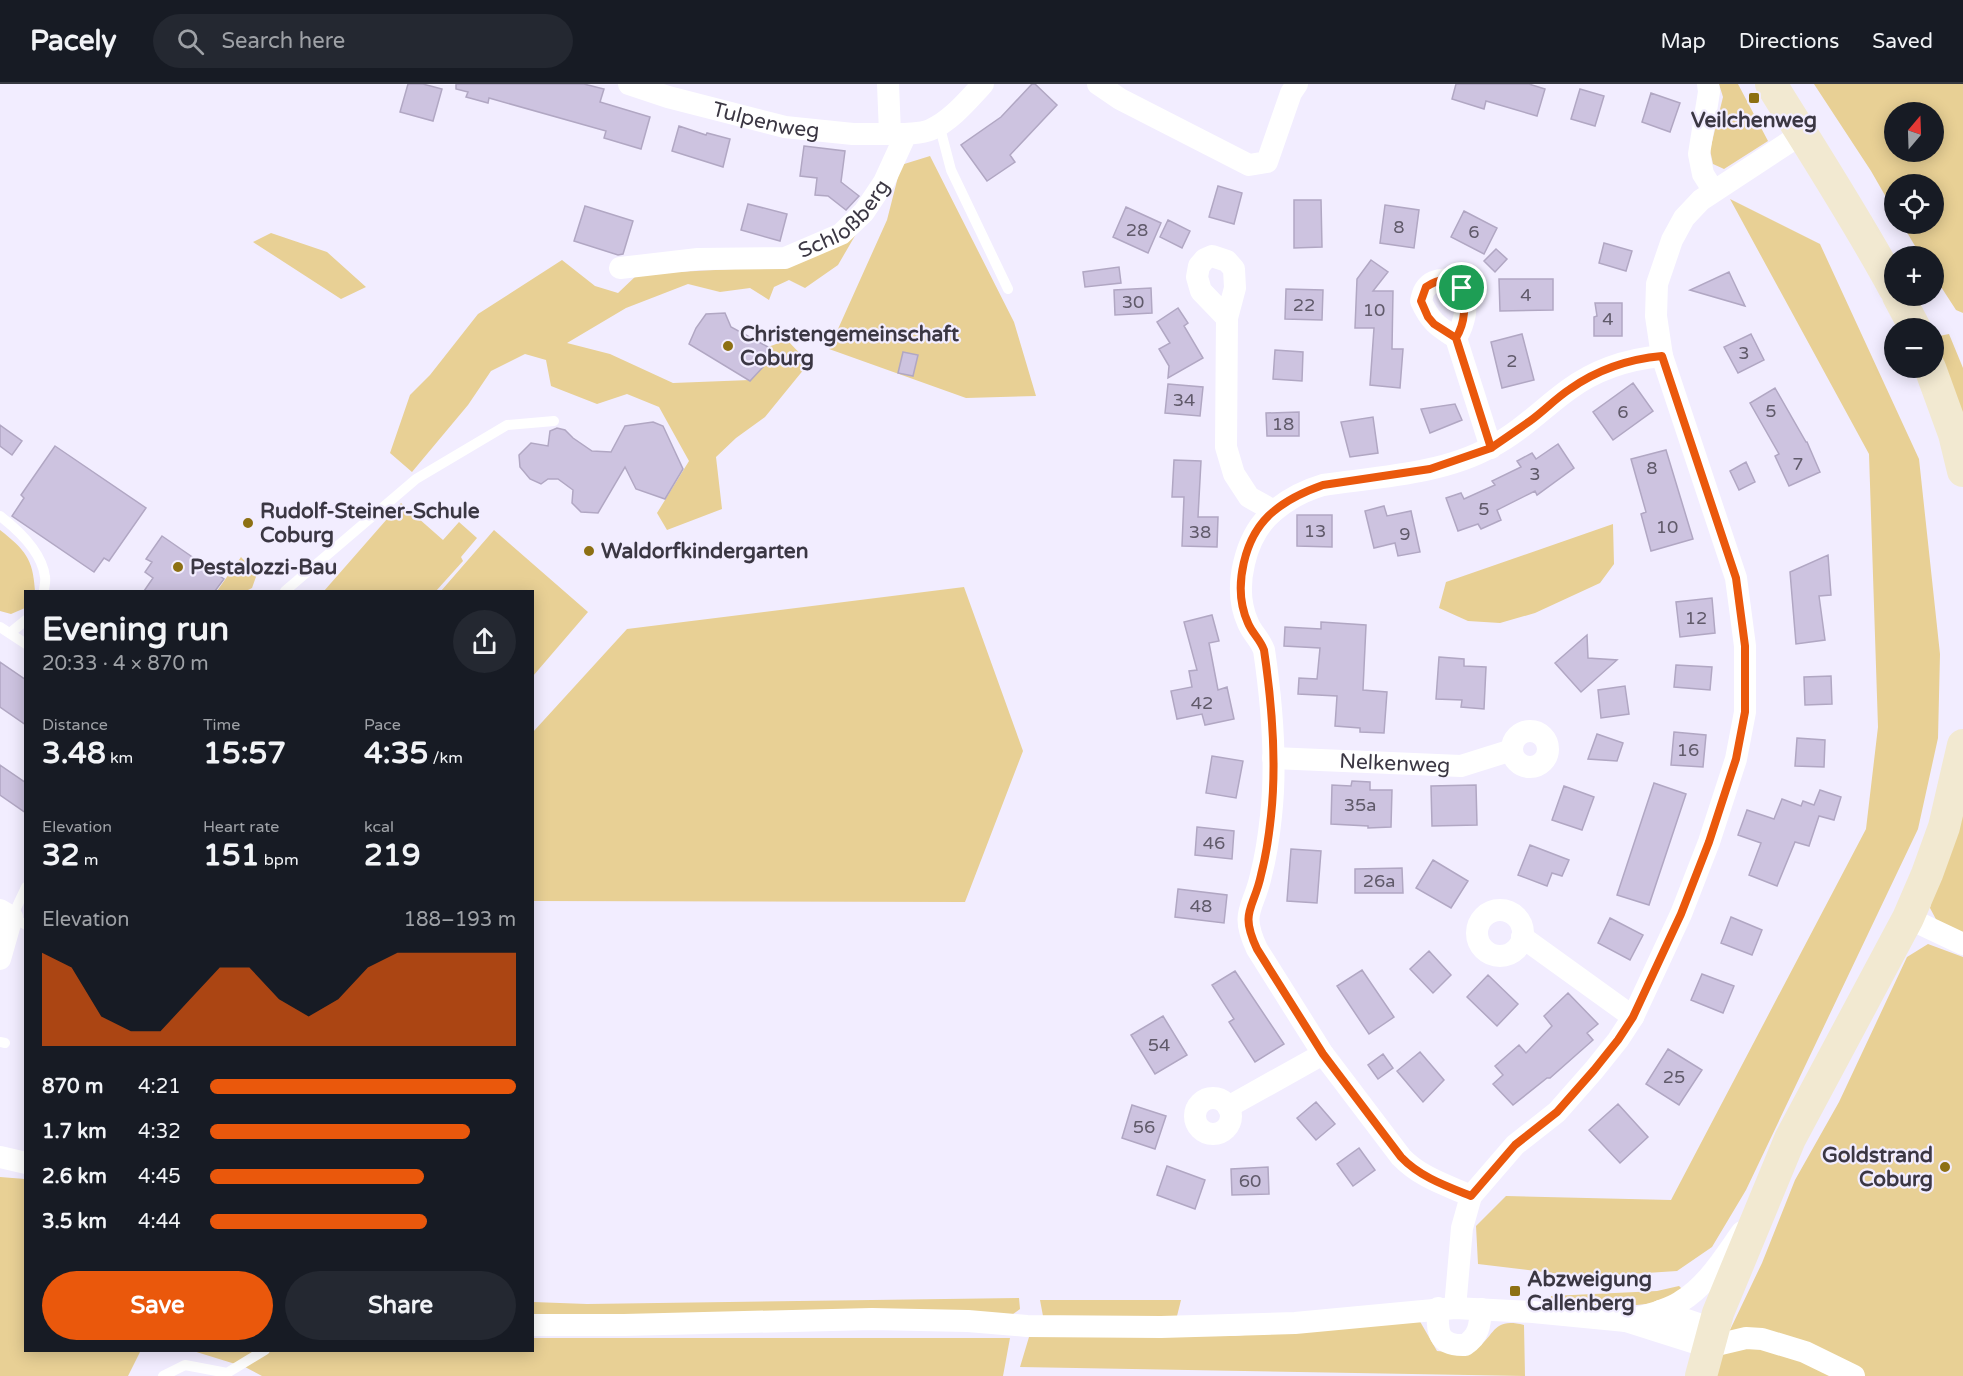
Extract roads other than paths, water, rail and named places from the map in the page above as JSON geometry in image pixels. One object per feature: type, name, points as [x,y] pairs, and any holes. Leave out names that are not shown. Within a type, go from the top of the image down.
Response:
[{"type":"street","name":"Tulpenweg","points":[[629,84],[668,97],[785,127],[853,134],[898,134]]},
{"type":"street","points":[[888,84],[898,134],[930,130],[954,113],[983,84]]},
{"type":"street","points":[[1098,84],[1120,99],[1249,165],[1267,162],[1291,93],[1297,84]]},
{"type":"street","points":[[1708,84],[1709,92],[1699,154],[1703,174],[1713,190]]},
{"type":"street","points":[[1771,84],[1803,133],[1884,270]]},
{"type":"street","points":[[1481,1309],[1476,1335],[1465,1345],[1445,1341],[1439,1335],[1437,1329],[1446,1308],[1462,1228],[1471,1196],[1515,1145],[1557,1112],[1618,1040],[1633,1017],[1681,914],[1709,842],[1736,759],[1745,712],[1745,646],[1736,578],[1662,356],[1656,316],[1657,284],[1672,240],[1684,218],[1701,200],[1803,133]]},
{"type":"street","name":"Schloßberg","points":[[620,267],[698,259],[785,258],[841,234],[864,212],[884,182],[898,134]]},
{"type":"street","points":[[1227,318],[1226,447],[1234,474],[1249,497],[1274,511]]},
{"type":"street","points":[[1456,338],[1491,448]]},
{"type":"street","points":[[1471,1196],[1428,1178],[1412,1168],[1401,1157],[1323,1054],[1249,933],[1248,910],[1261,877],[1271,816],[1274,758],[1264,650],[1261,641],[1248,623],[1242,601],[1243,569],[1250,545],[1263,522],[1274,511],[1309,489],[1430,469],[1491,448],[1583,380],[1628,362],[1662,356]]},
{"type":"street","points":[[1934,378],[1954,434],[1963,471]]},
{"type":"street","points":[[1710,1341],[1761,1206],[1790,1139],[1908,918],[1944,827],[1963,745]]},
{"type":"street","name":"Nelkenweg","points":[[1274,758],[1461,766],[1512,750]]},
{"type":"street","points":[[0,959],[12,917]]},
{"type":"street","points":[[1908,918],[1963,945]]},
{"type":"street","points":[[1522,937],[1633,1017]]},
{"type":"street","points":[[1228,1107],[1323,1054]]},
{"type":"street","points":[[1,1158],[24,1163]]},
{"type":"street","points":[[1626,1321],[1678,1304],[1706,1281],[1761,1206]]},
{"type":"street","points":[[534,1324],[624,1325],[872,1318],[968,1321],[1026,1326],[1161,1328],[1295,1323],[1446,1308],[1481,1309],[1626,1321],[1710,1341],[1762,1339],[1805,1352],[1854,1376]]},
{"type":"street","points":[[1660,1311],[1710,1341]]},
{"type":"lane","points":[[939,124],[951,170],[1008,289]]},
{"type":"lane","points":[[286,590],[416,479],[507,424],[554,421]]},
{"type":"lane","points":[[0,516],[25,538],[39,561],[45,577],[44,590]]},
{"type":"lane","points":[[5,630],[24,621]]},
{"type":"lane","points":[[5,630],[24,643]]},
{"type":"lane","points":[[12,917],[24,891]]},
{"type":"lane","points":[[163,1376],[184,1365],[227,1374],[262,1352]]},
{"type":"place","name":"Veilchenweg","points":[[1754,98]]},
{"type":"place","name":"Christengemeinschaft Coburg","points":[[728,346]]},
{"type":"place","name":"Rudolf-Steiner-Schule Coburg","points":[[248,523]]},
{"type":"place","name":"Waldorfkindergarten","points":[[589,551]]},
{"type":"place","name":"Pestalozzi-Bau","points":[[178,567]]},
{"type":"place","name":"Goldstrand Coburg","points":[[1945,1167]]},
{"type":"place","name":"Abzweigung Callenberg","points":[[1515,1291]]}]
